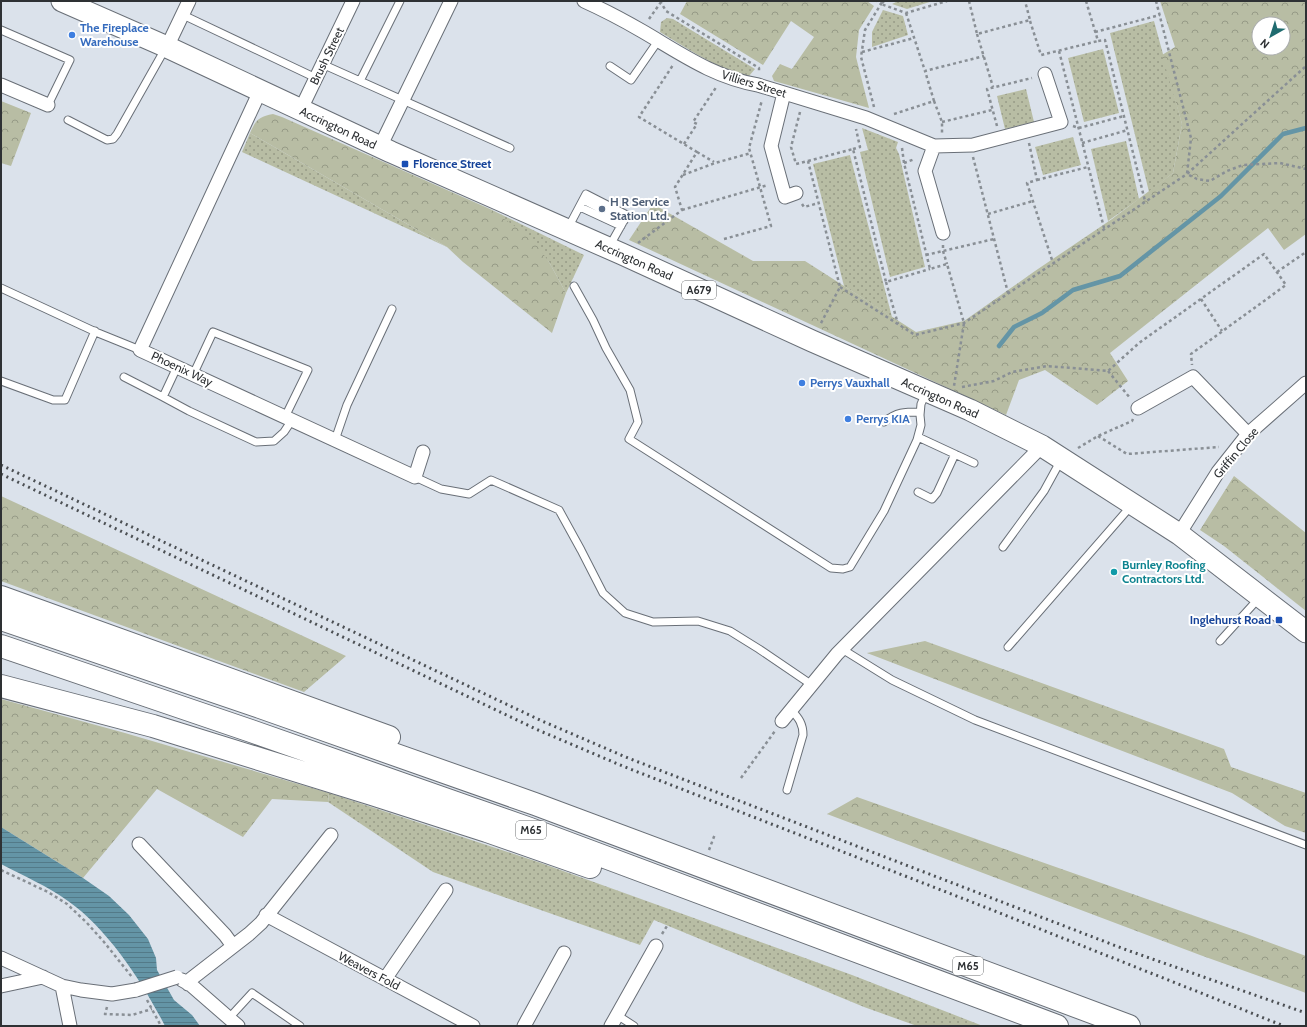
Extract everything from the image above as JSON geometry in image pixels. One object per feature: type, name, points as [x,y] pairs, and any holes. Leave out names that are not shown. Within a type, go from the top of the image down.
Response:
[{"type":"highway","points":[[1,597],[561,800],[677,845],[807,905]]},
{"type":"highway","name":"M65","points":[[1,619],[260,707],[535,804],[1129,1026]]},
{"type":"highway","name":"M65","points":[[1,646],[251,731],[530,829],[1057,1026]]},
{"type":"highway","points":[[1,686],[153,726],[487,831],[716,913],[1021,1026]]},
{"type":"main road","name":"Accrington Road","points":[[64,1],[167,47],[300,111],[608,248],[812,342],[970,410],[1042,446],[1179,534],[1306,632]]},
{"type":"street","points":[[167,47],[189,1]]},
{"type":"street","name":"Brush Street","points":[[300,111],[353,1]]},
{"type":"street","points":[[380,147],[451,1]]},
{"type":"street","name":"Villiers Street","points":[[584,1],[641,30],[680,55],[723,76],[745,83],[762,86],[853,114],[883,120],[939,146],[970,145],[1061,122]]},
{"type":"street","points":[[1045,74],[1061,122]]},
{"type":"street","points":[[1,85],[48,105]]},
{"type":"street","name":"Phoenix Way","points":[[260,91],[140,350],[415,477]]},
{"type":"street","points":[[784,93],[772,146],[785,197],[796,193]]},
{"type":"street","points":[[939,146],[925,171],[943,233]]},
{"type":"street","points":[[1138,408],[1193,377],[1244,430]]},
{"type":"street","name":"Griffin Close","points":[[1179,534],[1244,430],[1306,383]]},
{"type":"street","points":[[782,721],[842,649],[1042,446]]},
{"type":"street","points":[[415,477],[423,452]]},
{"type":"street","points":[[1,958],[62,986],[112,994],[191,979],[249,934],[266,916],[331,835]]},
{"type":"street","points":[[139,844],[225,934],[233,946]]},
{"type":"street","points":[[385,979],[446,890]]},
{"type":"street","name":"Weavers Fold","points":[[266,916],[473,1026]]},
{"type":"street","points":[[614,1021],[656,946]]},
{"type":"street","points":[[524,1026],[564,953]]},
{"type":"street","points":[[1,986],[43,977]]},
{"type":"street","points":[[183,981],[233,1022]]},
{"type":"street","points":[[62,986],[70,1026]]},
{"type":"lane","points":[[360,81],[400,1]]},
{"type":"lane","points":[[183,15],[316,78]]},
{"type":"lane","points":[[1,30],[70,60],[48,105]]},
{"type":"lane","points":[[610,66],[631,80],[658,41]]},
{"type":"lane","points":[[68,120],[108,140],[113,139],[167,47]]},
{"type":"lane","points":[[322,64],[510,148]]},
{"type":"lane","points":[[567,230],[586,194],[627,215],[608,248]]},
{"type":"lane","points":[[581,203],[622,223]]},
{"type":"lane","points":[[574,286],[593,320],[606,348],[630,390],[638,422],[629,439],[832,568],[843,570],[850,567],[884,511],[918,437],[921,425],[921,404],[927,391]]},
{"type":"lane","points":[[1,288],[140,350]]},
{"type":"lane","points":[[335,440],[347,405],[392,309]]},
{"type":"lane","points":[[1,380],[53,400],[65,400],[95,331]]},
{"type":"lane","points":[[124,377],[189,411],[256,442],[274,441],[284,432],[308,370],[213,332],[194,375]]},
{"type":"lane","points":[[163,397],[177,367]]},
{"type":"lane","points":[[884,422],[894,415],[904,412],[920,412]]},
{"type":"lane","points":[[918,437],[974,463]]},
{"type":"lane","points":[[918,492],[932,499],[938,493],[955,454]]},
{"type":"lane","points":[[1003,547],[1044,491],[1062,458]]},
{"type":"lane","points":[[415,477],[440,489],[469,494],[491,480],[559,510],[603,593],[625,613],[653,622],[698,621],[730,631],[812,685]]},
{"type":"lane","points":[[1008,648],[1132,504]]},
{"type":"lane","points":[[1220,641],[1260,596]]},
{"type":"lane","points":[[842,649],[892,680],[975,720],[1306,845]]},
{"type":"lane","points":[[787,790],[803,735],[803,726],[798,716],[791,710]]},
{"type":"lane","points":[[233,1022],[252,993],[300,1026]]},
{"type":"lane","points":[[614,1021],[634,1026]]},
{"type":"path","points":[[641,30],[660,1],[666,11],[759,68],[762,86],[749,148],[772,226],[724,240]]},
{"type":"path","points":[[877,1],[883,2],[906,13],[947,1]]},
{"type":"path","points":[[968,1],[993,87]]},
{"type":"path","points":[[1025,1],[1040,55],[1106,40],[1145,201]]},
{"type":"path","points":[[1086,1],[1098,41]]},
{"type":"path","points":[[1156,1],[1191,138],[1187,174]]},
{"type":"path","points":[[883,2],[865,30],[861,57],[883,120],[934,101]]},
{"type":"path","points":[[906,13],[942,122],[939,146]]},
{"type":"path","points":[[1095,32],[1160,15]]},
{"type":"path","points":[[977,34],[1030,20]]},
{"type":"path","points":[[862,52],[914,38]]},
{"type":"path","points":[[1059,51],[1104,228]]},
{"type":"path","points":[[680,55],[639,117],[714,162]]},
{"type":"path","points":[[925,71],[984,56]]},
{"type":"path","points":[[840,287],[915,336],[964,323],[1104,228],[1187,174],[1306,66]]},
{"type":"path","points":[[1000,138],[987,89],[1064,70]]},
{"type":"path","points":[[684,144],[696,124],[692,122],[723,76]]},
{"type":"path","points":[[803,99],[791,147],[796,164],[860,147],[853,114]]},
{"type":"path","points":[[942,122],[992,110]]},
{"type":"path","points":[[1061,122],[1078,128],[1124,116]]},
{"type":"path","points":[[1082,143],[1128,130]]},
{"type":"path","points":[[1027,131],[1037,180]]},
{"type":"path","points":[[970,145],[1008,293]]},
{"type":"path","points":[[902,148],[904,163],[930,269]]},
{"type":"path","points":[[853,149],[898,325]]},
{"type":"path","points":[[682,210],[675,187],[697,152]]},
{"type":"path","points":[[683,175],[714,162],[751,153]]},
{"type":"path","points":[[808,161],[840,287],[812,342]]},
{"type":"path","points":[[1187,174],[1197,179],[1210,181],[1243,165],[1280,163],[1306,169]]},
{"type":"path","points":[[1053,263],[1028,183],[1088,167]]},
{"type":"path","points":[[638,243],[682,210],[781,182]]},
{"type":"path","points":[[988,214],[1033,201]]},
{"type":"path","points":[[943,233],[943,251],[964,323],[954,389],[994,381],[1012,372],[1047,366],[1108,371],[1138,408]]},
{"type":"path","points":[[926,255],[994,239]]},
{"type":"path","points":[[1277,272],[1306,252]]},
{"type":"path","points":[[1108,371],[1139,343],[1264,254],[1286,285],[1191,354],[1193,377]]},
{"type":"path","points":[[886,282],[947,264]]},
{"type":"path","points":[[1200,299],[1222,331]]},
{"type":"path","points":[[1062,458],[1098,436],[1132,421]]},
{"type":"path","points":[[1098,436],[1126,454],[1218,448],[1244,430]]},
{"type":"path","points":[[741,778],[782,721]]},
{"type":"path","points":[[709,850],[715,834]]},
{"type":"path","points":[[1,870],[48,892],[67,904],[87,923],[104,942],[138,989],[152,1009],[161,1026]]},
{"type":"path","points":[[112,994],[105,1014],[132,1015],[152,1009]]},
{"type":"green space","points":[[687,1],[867,1],[874,6],[859,30],[856,57],[869,108],[774,81],[772,76],[780,64],[792,69],[814,37],[791,21],[763,65],[680,14]]},
{"type":"green space","points":[[898,1],[933,1],[907,9],[892,4]]},
{"type":"green space","points":[[1160,1],[1306,1],[1306,234],[1284,250],[1268,228],[1110,353],[1128,381],[1097,405],[1045,370],[1019,380],[1006,415],[629,240],[653,204],[753,261],[805,261],[916,332],[964,321],[1112,219],[1173,173],[1182,124],[1162,55],[1175,47]]},
{"type":"green space","points":[[883,10],[903,16],[908,35],[872,47],[872,32]]},
{"type":"green space","points":[[667,18],[673,19],[755,69],[749,76],[737,73],[692,52],[660,32],[661,22]]},
{"type":"green space","points":[[1154,21],[1182,124],[1173,173],[1149,192],[1110,33]]},
{"type":"green space","points":[[1103,49],[1119,113],[1084,122],[1068,58]]},
{"type":"green space","points":[[1026,89],[1034,122],[1005,129],[997,96]]},
{"type":"green space","points":[[1,101],[31,113],[11,166],[1,163]]},
{"type":"green space","points":[[273,114],[490,209],[532,238],[549,262],[566,293],[552,333],[463,262],[447,247],[250,133],[258,120],[264,116]]},
{"type":"green space","points":[[862,128],[898,142],[896,148],[899,154],[925,267],[890,277],[860,152],[868,150]]},
{"type":"green space","points":[[250,133],[447,247],[242,152]]},
{"type":"green space","points":[[1073,137],[1081,165],[1043,175],[1035,147]]},
{"type":"green space","points":[[1126,141],[1139,199],[1108,221],[1091,149]]},
{"type":"green space","points":[[850,155],[892,317],[844,286],[813,164]]},
{"type":"green space","points":[[490,209],[584,255],[566,293],[549,262]]},
{"type":"green space","points":[[1234,476],[1306,533],[1306,611],[1224,546],[1200,530]]},
{"type":"green space","points":[[1,496],[346,656],[304,692],[1,581]]},
{"type":"green space","points":[[925,641],[1224,749],[1231,767],[1306,793],[1306,833],[1285,826],[1232,793],[867,653]]},
{"type":"green space","points":[[1,699],[125,733],[329,793],[328,802],[272,799],[243,837],[157,789],[83,878],[1,827]]},
{"type":"green space","points":[[329,793],[541,863],[852,975],[983,1026],[917,1026],[864,1007],[654,920],[640,945],[433,872],[328,802]]},
{"type":"green space","points":[[857,797],[1306,956],[1306,993],[1200,955],[827,814]]},
{"type":"water","points":[[1,827],[83,878],[109,896],[129,915],[148,939],[156,958],[157,970],[174,1000],[192,1015],[200,1026],[165,1026],[135,975],[97,926],[68,901],[35,881],[1,864]]},
{"type":"waterway","points":[[999,346],[1014,327],[1042,313],[1073,290],[1120,276],[1221,196],[1283,134],[1306,128]]},
{"type":"railway","points":[[1,465],[542,721],[628,758],[1124,949],[1306,1013]]},
{"type":"railway","points":[[1,474],[538,730],[625,767],[977,904],[1284,1026]]},
{"type":"place","name":"The Fireplace Warehouse","points":[[72,35]]},
{"type":"place","name":"Florence Street","points":[[405,164]]},
{"type":"place","name":"H R Service Station Ltd.","points":[[602,209]]},
{"type":"place","name":"Perrys Vauxhall","points":[[802,383]]},
{"type":"place","name":"Perrys KIA","points":[[848,419]]},
{"type":"place","name":"Burnley Roofing Contractors Ltd.","points":[[1114,572]]},
{"type":"place","name":"Inglehurst Road","points":[[1279,620]]}]
